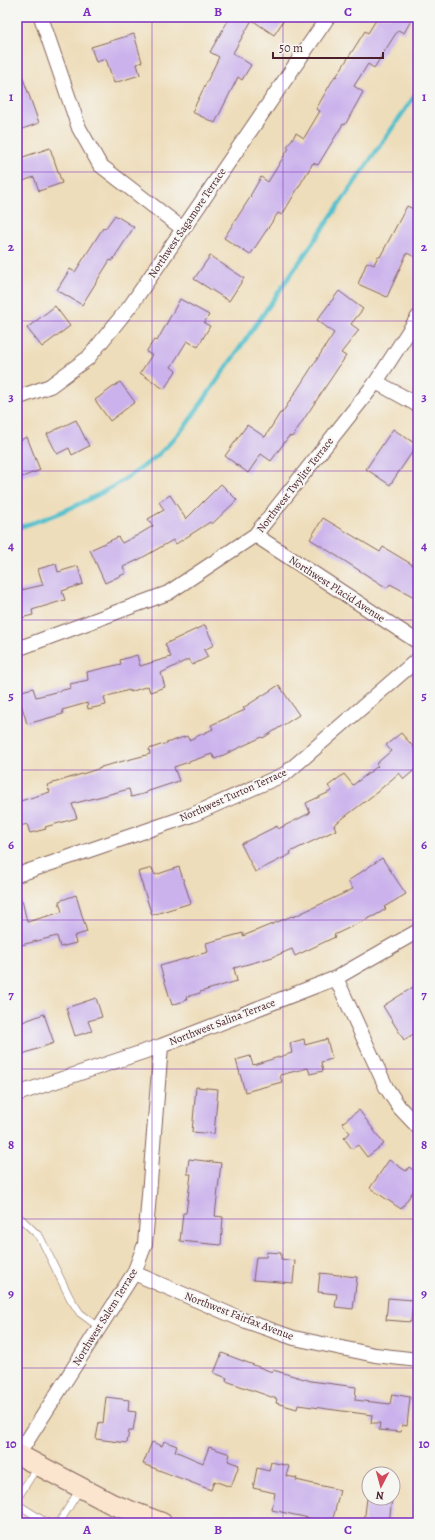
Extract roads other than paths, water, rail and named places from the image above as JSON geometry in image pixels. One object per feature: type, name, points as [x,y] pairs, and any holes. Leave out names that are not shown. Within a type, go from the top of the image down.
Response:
[{"type":"main road","points":[[18,1454],[133,1515],[162,1523]]},
{"type":"street","points":[[41,17],[79,128],[100,165],[183,229]]},
{"type":"street","name":"Northwest Sagamore Terrace","points":[[17,398],[50,386],[88,358],[131,305],[328,17]]},
{"type":"street","name":"Northwest Twylite Terrace","points":[[17,649],[168,593],[255,535],[376,382],[418,316]]},
{"type":"street","points":[[376,382],[418,405]]},
{"type":"street","name":"Northwest Placid Avenue","points":[[255,535],[418,642]]},
{"type":"street","name":"Northwest Turton Terrace","points":[[17,875],[192,815],[285,774],[418,660]]},
{"type":"street","name":"Northwest Salina Terrace","points":[[17,1094],[161,1046],[336,978],[418,931]]},
{"type":"street","points":[[336,978],[386,1087],[399,1107],[418,1128]]},
{"type":"street","name":"Northwest Salem Terrace","points":[[18,1454],[134,1273],[145,1244],[161,1046]]},
{"type":"street","name":"Northwest Fairfax Avenue","points":[[134,1273],[243,1320],[294,1338],[375,1356],[418,1360]]},
{"type":"lane","points":[[17,1215],[40,1237],[70,1298],[80,1313],[99,1327]]},
{"type":"lane","points":[[17,1499],[38,1465]]},
{"type":"lane","points":[[60,1523],[81,1488]]},
{"type":"lane","points":[[17,1504],[47,1523]]},
{"type":"waterway","points":[[17,528],[71,508],[105,491],[138,471],[171,442],[187,424],[418,91]]}]
